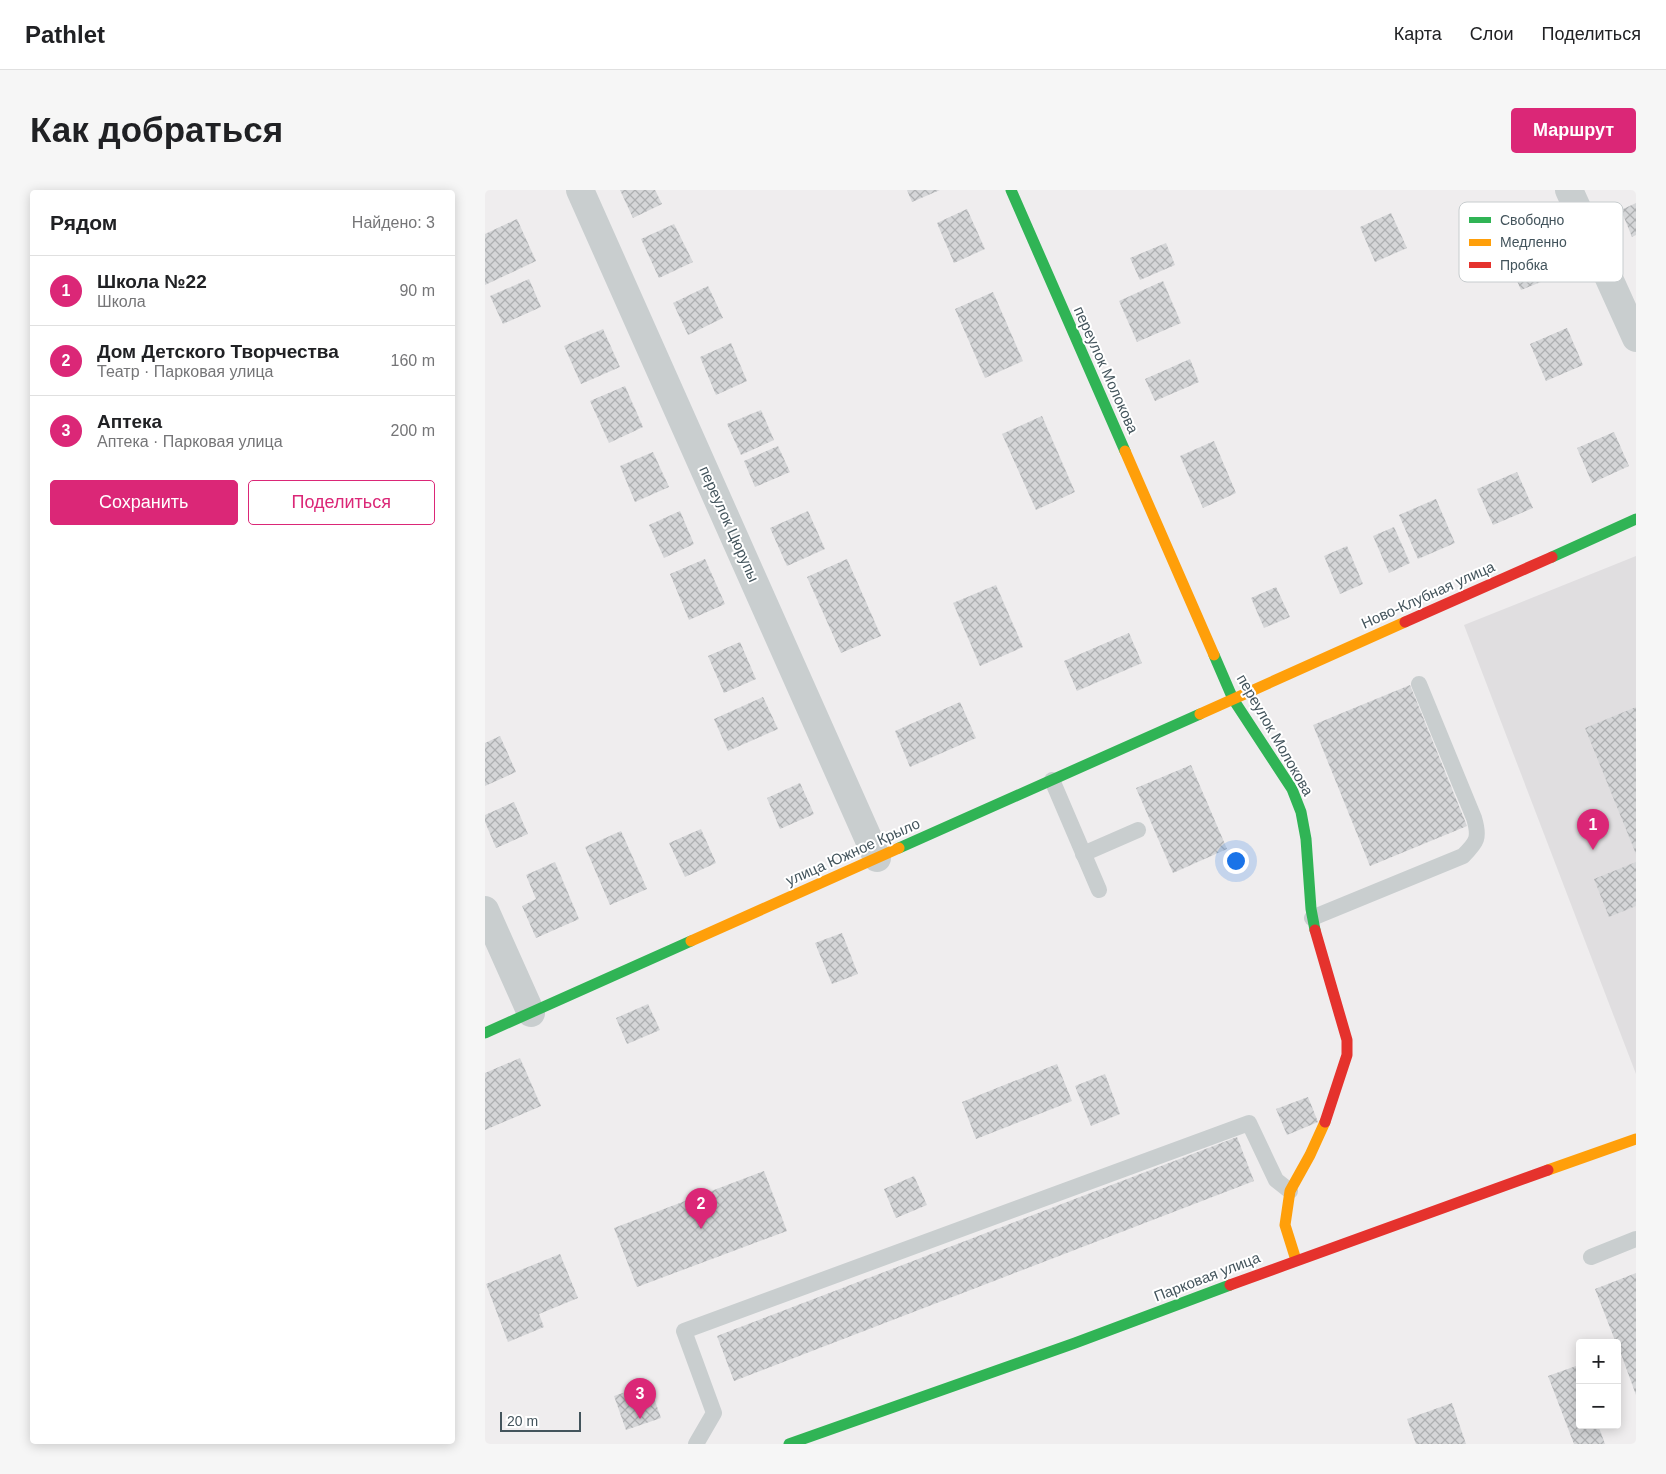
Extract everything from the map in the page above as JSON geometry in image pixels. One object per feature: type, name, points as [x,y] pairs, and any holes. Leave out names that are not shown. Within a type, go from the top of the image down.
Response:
[{"type":"street","name":"переулок Цюрупы","points":[[580,190],[877,858]]},
{"type":"street","name":"переулок Молокова","points":[[1011,190],[1233,699],[1292,789],[1301,812],[1306,839],[1312,918],[1343,1023],[1347,1040],[1347,1055],[1326,1120],[1310,1155],[1290,1191],[1285,1224],[1296,1260]]},
{"type":"street","points":[[1569,190],[1574,202]]},
{"type":"street","points":[[1611,282],[1636,338]]},
{"type":"street","name":"Ново-Клубная улица","points":[[1233,699],[1636,519]]},
{"type":"street","name":"улица Южное Крыло","points":[[485,1033],[1233,699]]},
{"type":"street","points":[[485,910],[531,1013]]},
{"type":"street","name":"Парковая улица","points":[[789,1444],[1075,1343],[1296,1260],[1636,1139]]},
{"type":"lane","points":[[1312,918],[1463,856],[1475,843],[1478,830],[1475,818],[1419,684]]},
{"type":"lane","points":[[1052,780],[1099,890]]},
{"type":"lane","points":[[1083,854],[1138,830]]},
{"type":"lane","points":[[696,1444],[714,1413],[684,1331],[1249,1123],[1276,1180],[1290,1191]]},
{"type":"lane","points":[[1591,1257],[1636,1239]]},
{"type":"shaded area","points":[[1636,556],[1636,1074],[1464,625]]},
{"type":"building","points":[[620,190],[655,190],[662,204],[633,218]]},
{"type":"building","points":[[907,190],[940,190],[912,202]]},
{"type":"building","points":[[1636,203],[1636,235],[1632,237],[1623,215],[1623,209]]},
{"type":"building","points":[[967,209],[985,249],[954,263],[937,223]]},
{"type":"building","points":[[1391,213],[1407,248],[1375,262],[1360,227]]},
{"type":"building","points":[[517,219],[536,261],[485,285],[485,234]]},
{"type":"building","points":[[674,224],[693,262],[659,278],[641,239]]},
{"type":"building","points":[[1166,243],[1175,265],[1140,280],[1130,258]]},
{"type":"building","points":[[529,279],[541,307],[503,324],[490,296]]},
{"type":"building","points":[[1163,281],[1181,323],[1137,342],[1119,301]]},
{"type":"building","points":[[1517,282],[1541,282],[1521,290]]},
{"type":"building","points":[[708,286],[723,318],[688,335],[673,303]]},
{"type":"building","points":[[993,292],[1023,361],[985,378],[955,309]]},
{"type":"building","points":[[1567,328],[1583,365],[1546,381],[1530,344]]},
{"type":"building","points":[[603,329],[620,367],[581,384],[564,346]]},
{"type":"building","points":[[731,343],[747,381],[716,395],[700,357]]},
{"type":"building","points":[[1190,359],[1199,382],[1155,401],[1145,379]]},
{"type":"building","points":[[625,386],[643,427],[609,443],[590,401]]},
{"type":"building","points":[[761,410],[774,440],[741,455],[727,424]]},
{"type":"building","points":[[1042,416],[1075,492],[1036,510],[1002,434]]},
{"type":"building","points":[[1614,432],[1629,466],[1592,483],[1577,448]]},
{"type":"building","points":[[1214,441],[1236,493],[1203,508],[1180,456]]},
{"type":"building","points":[[778,446],[790,472],[755,487],[744,461]]},
{"type":"building","points":[[653,452],[669,487],[635,502],[620,466]]},
{"type":"building","points":[[1517,472],[1533,508],[1493,525],[1477,489]]},
{"type":"building","points":[[1436,499],[1455,543],[1418,559],[1399,515]]},
{"type":"building","points":[[680,511],[694,544],[664,558],[649,525]]},
{"type":"building","points":[[808,511],[825,549],[787,566],[770,528]]},
{"type":"building","points":[[1394,527],[1410,563],[1389,573],[1373,536]]},
{"type":"building","points":[[1347,546],[1363,584],[1340,594],[1324,556]]},
{"type":"building","points":[[705,559],[725,604],[689,620],[670,574]]},
{"type":"building","points":[[847,559],[881,636],[841,653],[807,577]]},
{"type":"building","points":[[996,585],[1023,647],[980,666],[953,603]]},
{"type":"building","points":[[1276,587],[1290,617],[1264,628],[1251,598]]},
{"type":"building","points":[[1129,633],[1142,663],[1077,691],[1064,661]]},
{"type":"building","points":[[740,642],[756,679],[724,693],[708,656]]},
{"type":"building","points":[[1410,685],[1467,826],[1370,866],[1313,725]]},
{"type":"building","points":[[763,697],[778,729],[728,751],[714,719]]},
{"type":"building","points":[[960,702],[976,738],[910,767],[895,731]]},
{"type":"building","points":[[1636,707],[1636,854],[1585,728]]},
{"type":"building","points":[[500,736],[516,772],[485,786],[485,743]]},
{"type":"building","points":[[1191,765],[1227,849],[1173,873],[1136,788]]},
{"type":"building","points":[[800,783],[814,814],[780,829],[767,798]]},
{"type":"building","points":[[514,802],[528,834],[496,848],[485,822],[485,815]]},
{"type":"building","points":[[701,829],[716,863],[685,877],[669,843]]},
{"type":"building","points":[[621,831],[647,889],[610,905],[585,847]]},
{"type":"building","points":[[555,862],[579,919],[536,938],[522,906],[536,899],[526,875]]},
{"type":"building","points":[[1636,862],[1636,906],[1609,917],[1594,879]]},
{"type":"building","points":[[842,933],[858,974],[832,984],[815,943]]},
{"type":"building","points":[[648,1004],[660,1030],[627,1044],[616,1018]]},
{"type":"building","points":[[520,1058],[541,1106],[485,1130],[485,1073]]},
{"type":"building","points":[[1057,1064],[1072,1101],[976,1139],[962,1102]]},
{"type":"building","points":[[1105,1074],[1120,1114],[1091,1126],[1075,1086]]},
{"type":"building","points":[[1308,1097],[1318,1122],[1287,1135],[1276,1109]]},
{"type":"building","points":[[1237,1137],[1254,1181],[734,1381],[717,1336]]},
{"type":"building","points":[[764,1171],[787,1231],[637,1287],[614,1228]]},
{"type":"building","points":[[914,1176],[927,1205],[896,1218],[884,1189]]},
{"type":"building","points":[[560,1254],[578,1298],[539,1314],[544,1327],[508,1342],[486,1284]]},
{"type":"building","points":[[1636,1273],[1636,1395],[1621,1354],[1621,1339],[1614,1339],[1595,1289]]},
{"type":"building","points":[[1576,1366],[1576,1429],[1599,1429],[1605,1444],[1574,1444],[1548,1376]]},
{"type":"building","points":[[649,1384],[661,1418],[626,1430],[614,1396]]},
{"type":"building","points":[[1452,1403],[1466,1444],[1416,1444],[1407,1419]]},
{"type":"traffic: fast","points":[[1011,190],[1125,451]]},
{"type":"traffic: fast","points":[[1552,557],[1636,519]]},
{"type":"traffic: fast","points":[[1214,655],[1233,699],[1292,789],[1301,812],[1306,839],[1311,909],[1315,930]]},
{"type":"traffic: fast","points":[[899,848],[1200,714]]},
{"type":"traffic: fast","points":[[485,1033],[691,941]]},
{"type":"traffic: fast","points":[[789,1444],[1075,1343],[1230,1285]]},
{"type":"traffic: slow","points":[[1125,451],[1214,655]]},
{"type":"traffic: slow","points":[[1200,714],[1405,622]]},
{"type":"traffic: slow","points":[[691,941],[899,848]]},
{"type":"traffic: slow","points":[[1296,1260],[1285,1225],[1290,1191],[1310,1155],[1325,1122]]},
{"type":"traffic: slow","points":[[1548,1170],[1636,1139]]},
{"type":"traffic: jam","points":[[1405,622],[1552,557]]},
{"type":"traffic: jam","points":[[1315,930],[1347,1040],[1347,1055],[1325,1122]]},
{"type":"traffic: jam","points":[[1230,1285],[1548,1170]]},
{"type":"place","name":"Школа №22","points":[[1593,850]]},
{"type":"place","name":"Дом Детского Творчества","points":[[701,1229]]},
{"type":"place","name":"Аптека","points":[[640,1419]]}]
